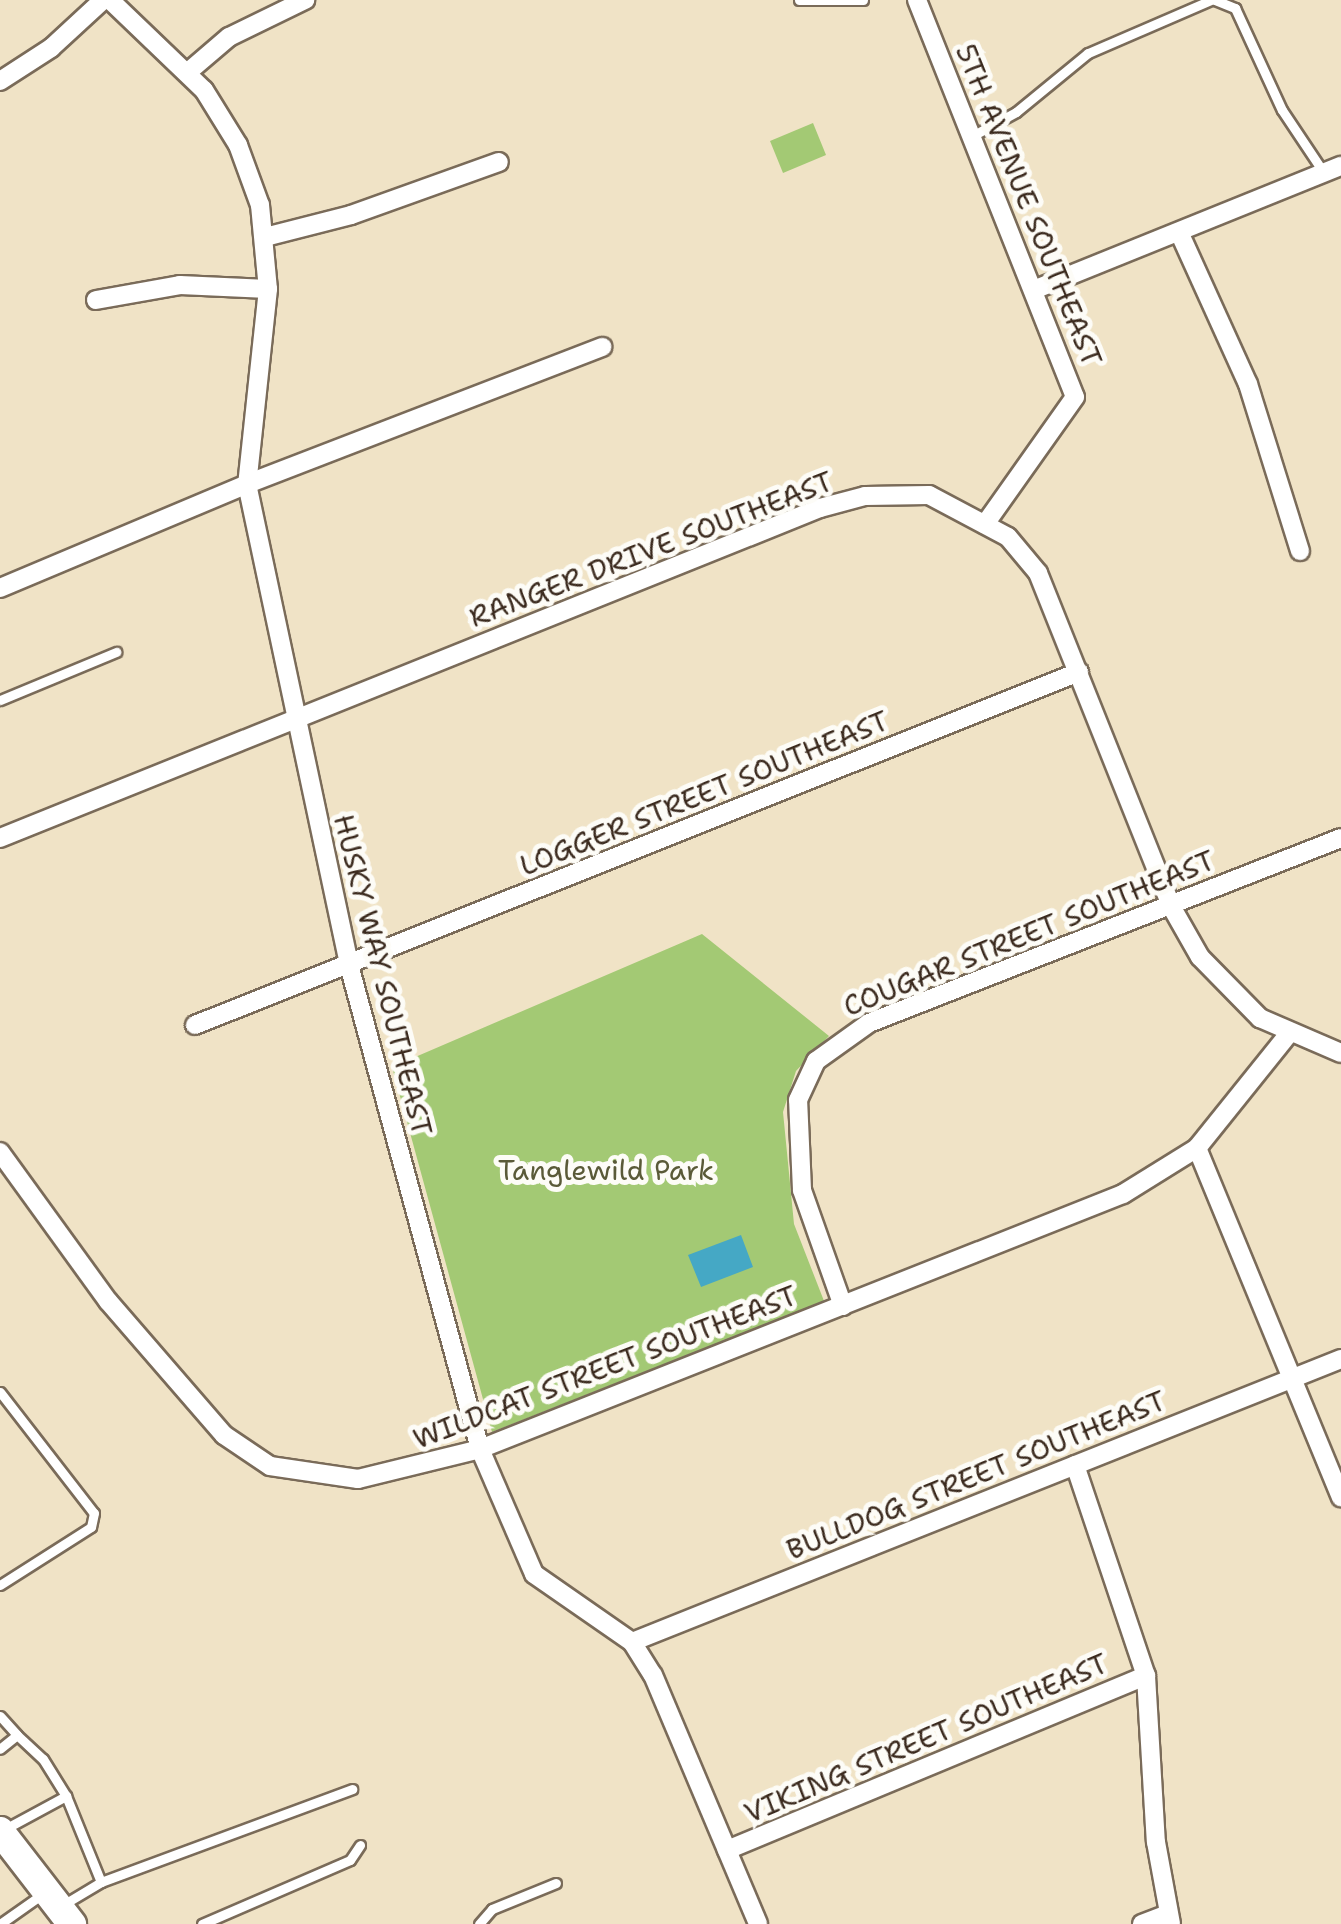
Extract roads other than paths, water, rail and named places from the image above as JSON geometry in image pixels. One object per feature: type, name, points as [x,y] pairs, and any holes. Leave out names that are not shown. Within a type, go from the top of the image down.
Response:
[{"type":"main road","points":[[0,1831],[59,1908]]},
{"type":"street","name":"HUSKY WAY SOUTHEAST","points":[[107,0],[188,72],[238,145],[266,237],[268,288],[247,484],[348,965],[480,1449],[534,1574],[632,1642],[653,1674],[758,1924]]},
{"type":"street","points":[[0,81],[51,48],[107,0]]},
{"type":"street","points":[[188,72],[229,37],[306,0]]},
{"type":"street","name":"5TH AVENUE SOUTHEAST","points":[[918,0],[1036,289],[1074,397],[985,524]]},
{"type":"street","points":[[266,237],[351,215],[499,162]]},
{"type":"street","points":[[1036,289],[1332,169]]},
{"type":"street","points":[[1179,232],[1248,384],[1300,551]]},
{"type":"street","points":[[96,300],[180,285],[268,288]]},
{"type":"street","points":[[0,588],[247,484],[602,347]]},
{"type":"street","name":"RANGER DRIVE SOUTHEAST","points":[[0,838],[820,508],[865,496],[929,495],[985,524],[1031,562],[1080,672],[1171,906],[1224,987],[1288,1035],[1341,1054]]},
{"type":"street","name":"LOGGER STREET SOUTHEAST","points":[[195,1024],[1080,672]]},
{"type":"street","name":"COUGAR STREET SOUTHEAST","points":[[844,1306],[802,1190],[798,1100],[816,1060],[868,1023],[1341,838]]},
{"type":"street","name":"WILDCAT STREET SOUTHEAST","points":[[0,1152],[153,1358],[248,1454],[304,1476],[358,1479],[480,1449],[1123,1194],[1196,1148],[1288,1035]]},
{"type":"street","points":[[1196,1148],[1295,1378],[1341,1498]]},
{"type":"street","name":"BULLDOG STREET SOUTHEAST","points":[[632,1642],[1341,1359]]},
{"type":"street","points":[[1075,1465],[1146,1676],[1156,1842],[1169,1919],[1142,1924]]},
{"type":"street","name":"VIKING STREET SOUTHEAST","points":[[727,1850],[1146,1676]]},
{"type":"lane","points":[[799,0],[863,0]]},
{"type":"lane","points":[[974,136],[1016,112],[1088,53],[1213,0],[1235,8],[1282,110],[1332,169]]},
{"type":"lane","points":[[0,700],[116,652]]},
{"type":"lane","points":[[0,1392],[94,1513],[91,1527],[0,1585]]},
{"type":"lane","points":[[0,1716],[43,1758],[66,1796],[101,1882]]},
{"type":"lane","points":[[0,1749],[16,1735]]},
{"type":"lane","points":[[6,1922],[59,1908],[101,1882],[352,1788]]},
{"type":"lane","points":[[0,1831],[66,1796]]},
{"type":"lane","points":[[202,1924],[350,1860],[360,1845]]},
{"type":"lane","points":[[480,1924],[492,1910],[556,1882]]},
{"type":"water","points":[[741,1235],[753,1267],[701,1287],[688,1255]]},
{"type":"park label","name":"Tanglewild Park","points":[[606,1170]]}]
